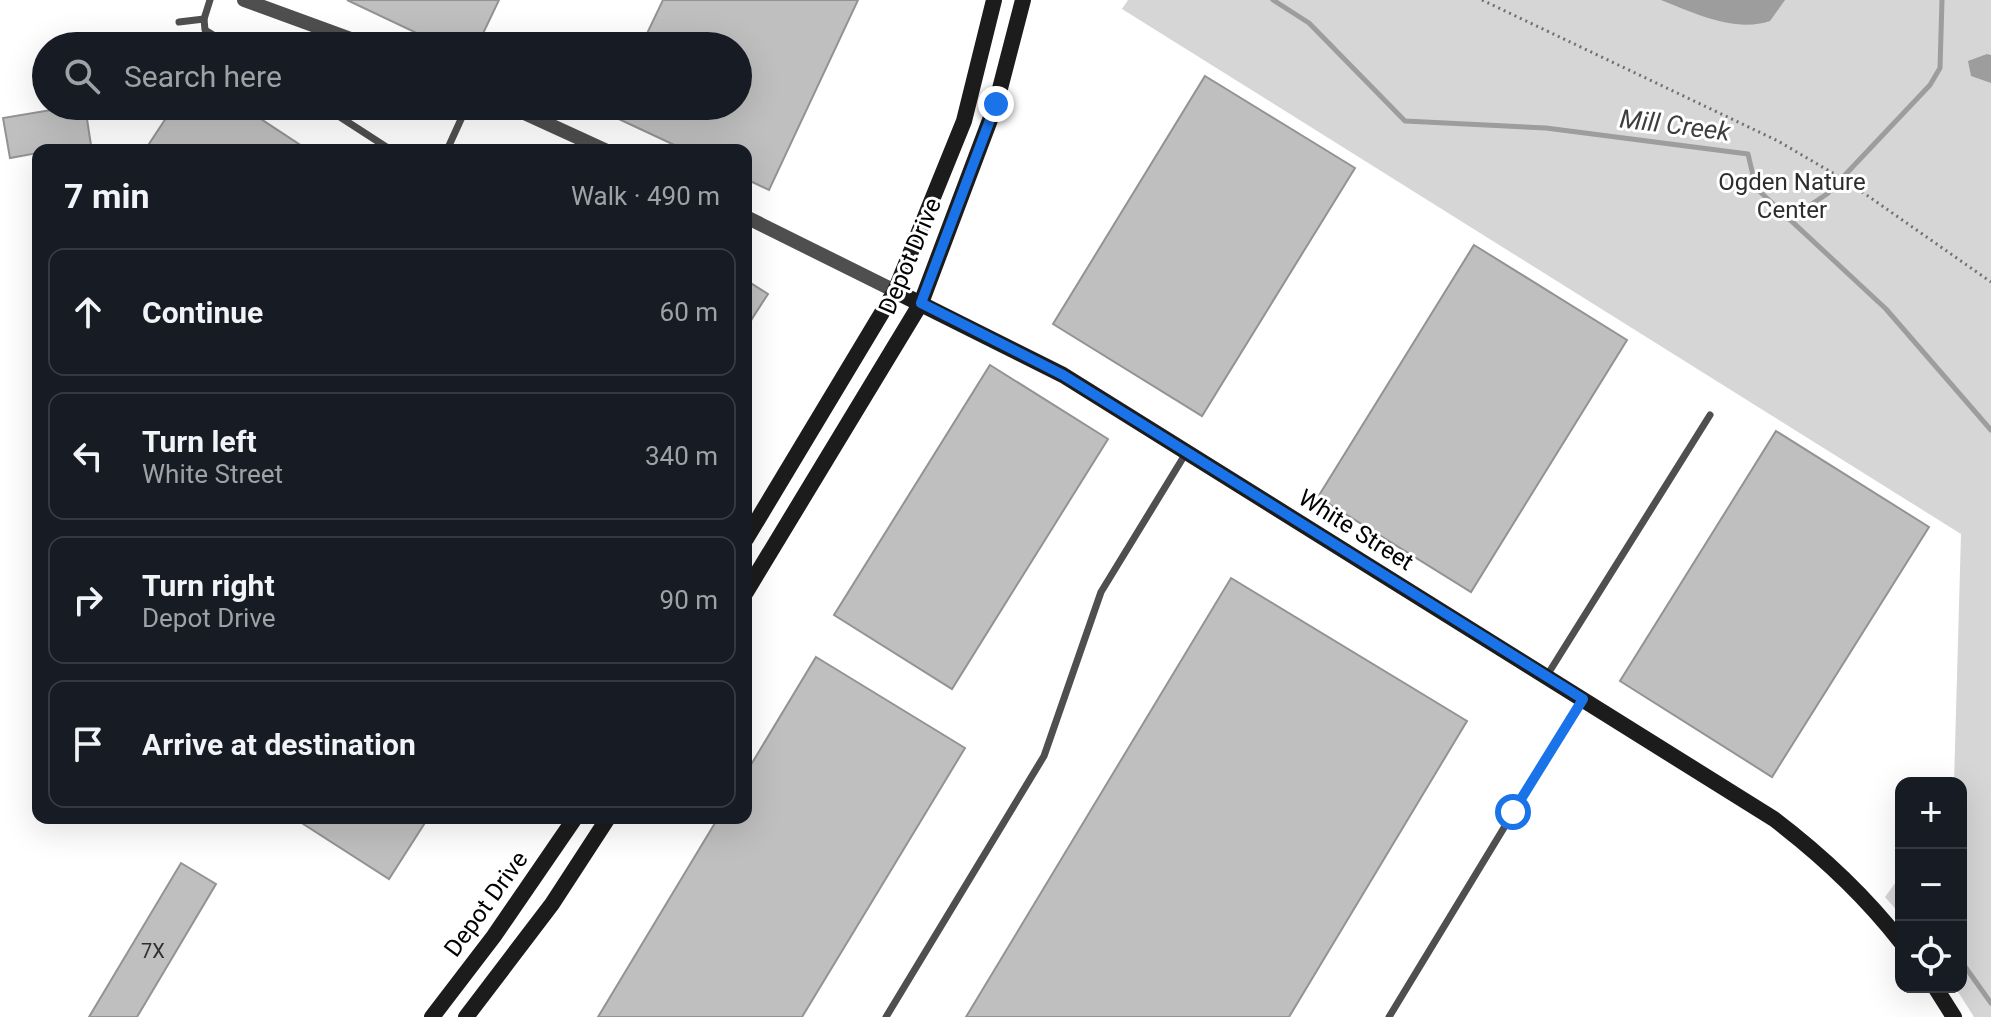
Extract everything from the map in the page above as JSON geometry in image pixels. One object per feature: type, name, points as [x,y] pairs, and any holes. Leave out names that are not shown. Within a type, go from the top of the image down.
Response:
[{"type":"main road","name":"Depot Drive","points":[[752,529],[895,291],[964,121],[994,0]]},
{"type":"main road","name":"Depot Drive","points":[[752,582],[921,303],[996,104],[1023,0]]},
{"type":"main road","name":"White Street","points":[[895,291],[1063,375],[1799,837],[1895,934]]},
{"type":"main road","name":"Depot Drive","points":[[432,1017],[494,936],[571,824]]},
{"type":"main road","points":[[466,1017],[552,904],[604,824]]},
{"type":"main road","points":[[1939,993],[1954,1017]]},
{"type":"street","points":[[244,0],[332,32]]},
{"type":"street","points":[[540,120],[592,144]]},
{"type":"street","name":"White Street","points":[[752,220],[895,291]]},
{"type":"lane","points":[[208,32],[205,30],[204,19],[210,0]]},
{"type":"lane","points":[[179,22],[204,19]]},
{"type":"lane","points":[[345,120],[382,144]]},
{"type":"lane","points":[[450,144],[461,120]]},
{"type":"lane","points":[[1546,677],[1710,415]]},
{"type":"lane","points":[[886,1017],[1044,756],[1101,592],[1187,452]]},
{"type":"lane","points":[[1389,1017],[1583,699]]},
{"type":"path","points":[[1482,0],[1595,57],[1688,96],[1832,172],[1991,282]]},
{"type":"green space","name":"Ogden Nature Center","points":[[1128,0],[1991,0],[1991,1017],[1974,1017],[1959,993],[1967,993],[1967,777],[1954,777],[1961,534],[1122,9]]},
{"type":"green space","points":[[1895,883],[1895,908],[1885,897]]},
{"type":"shaded area","points":[[1661,0],[1785,0],[1770,21],[1743,25],[1715,20]]},
{"type":"shaded area","points":[[1991,55],[1991,83],[1971,76],[1968,61]]},
{"type":"building","points":[[347,0],[499,0],[484,32],[414,32]]},
{"type":"building","points":[[663,0],[858,0],[769,190],[752,182],[752,144],[672,144],[621,120],[752,120],[752,32],[648,32]]},
{"type":"building","points":[[1205,76],[1355,168],[1202,416],[1053,324]]},
{"type":"building","points":[[32,113],[32,120],[87,120],[91,144],[32,144],[32,154],[10,158],[3,118]]},
{"type":"building","points":[[165,120],[262,120],[299,144],[149,144]]},
{"type":"building","points":[[1474,245],[1627,340],[1471,592],[1318,497]]},
{"type":"building","points":[[752,284],[768,294],[752,319]]},
{"type":"building","points":[[990,365],[1108,439],[952,689],[834,615]]},
{"type":"building","points":[[1776,431],[1929,527],[1772,777],[1620,681]]},
{"type":"building","points":[[1231,578],[1467,721],[1289,1017],[966,1017]]},
{"type":"building","points":[[816,657],[965,748],[802,1017],[598,1017],[714,824],[752,824],[752,763]]},
{"type":"building","points":[[303,824],[424,824],[389,879]]},
{"type":"building","points":[[181,863],[216,884],[137,1017],[89,1017]]},
{"type":"waterway","name":"Mill Creek","points":[[1273,0],[1309,23],[1405,121],[1546,128],[1748,154],[1756,188],[1886,309],[1991,430]]},
{"type":"waterway","points":[[1789,219],[1827,194],[1930,85],[1940,68],[1942,0]]},
{"type":"waterway","points":[[1967,969],[1991,1003]]},
{"type":"route","points":[[996,104],[921,303],[1063,375],[1583,699],[1513,812]]}]
